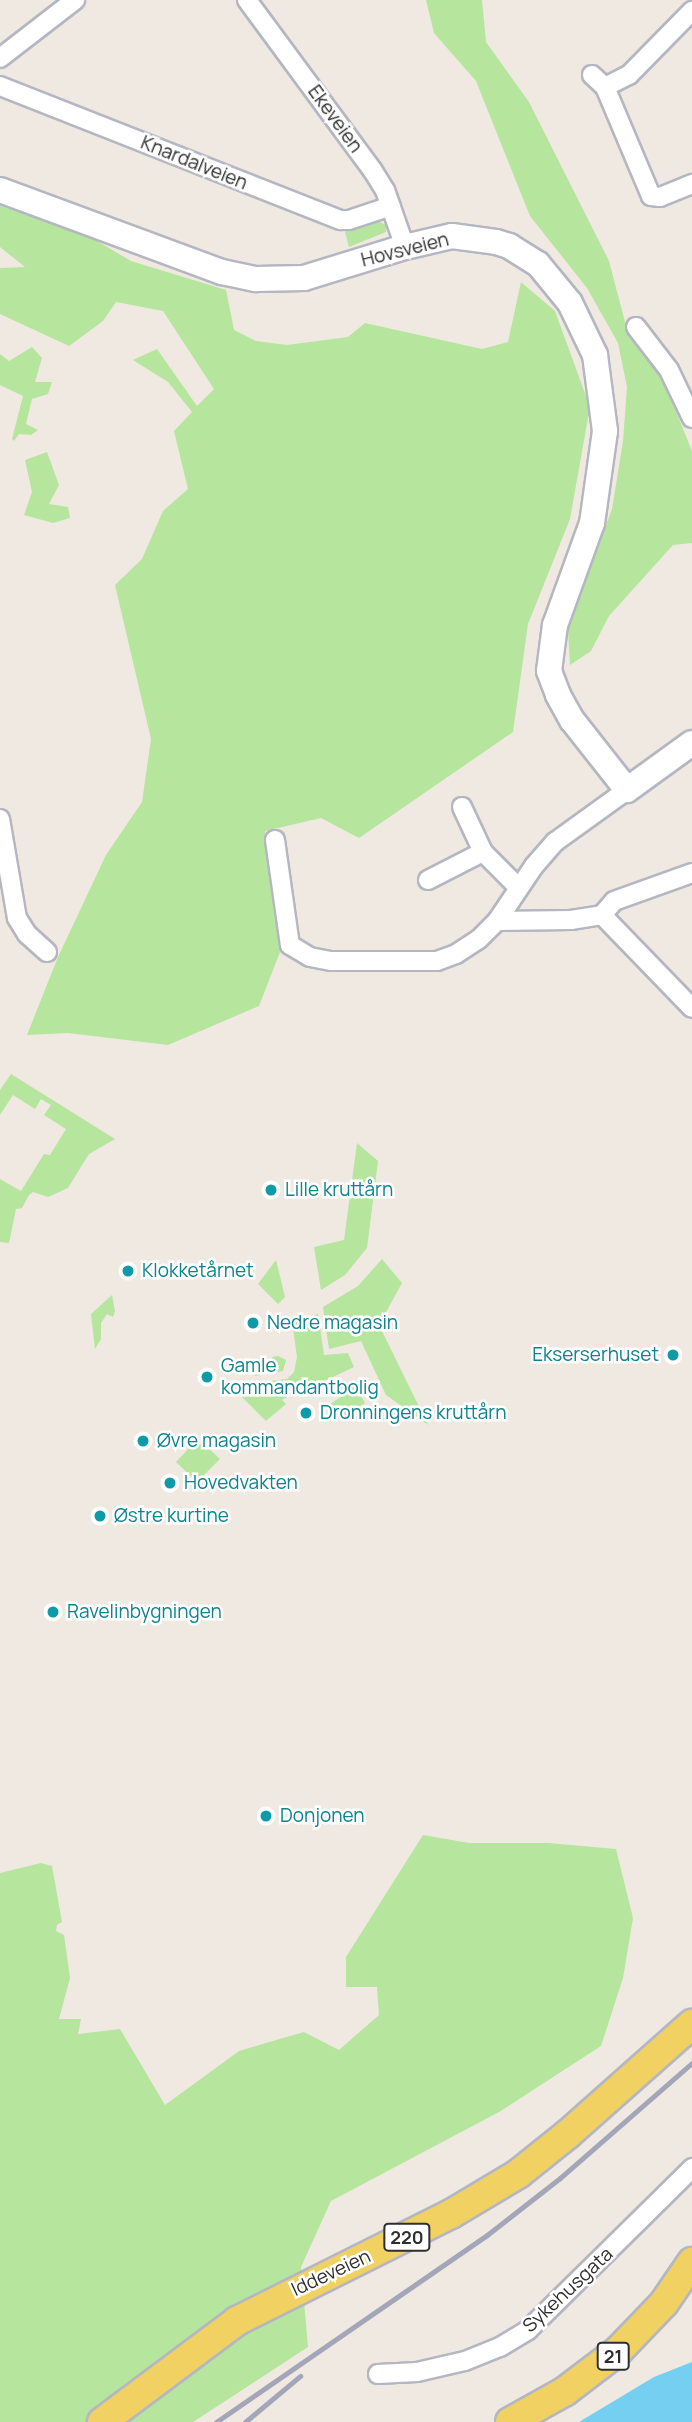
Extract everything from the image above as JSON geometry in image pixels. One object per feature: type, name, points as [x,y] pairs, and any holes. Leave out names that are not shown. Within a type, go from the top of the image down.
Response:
[{"type":"main road","name":"Iddeveien","points":[[102,2422],[237,2321],[440,2220],[518,2174],[568,2134],[692,2024]]},
{"type":"main road","name":"21","points":[[510,2422],[593,2372],[639,2331],[686,2272]]},
{"type":"street","points":[[0,58],[75,0]]},
{"type":"street","name":"Ekeveien","points":[[247,0],[373,171],[391,206],[405,247]]},
{"type":"street","points":[[692,11],[629,75],[598,81],[655,198],[692,184]]},
{"type":"street","name":"Knardalveien","points":[[0,86],[341,219],[349,220],[391,206]]},
{"type":"street","name":"Hovsveien","points":[[0,190],[222,272],[256,279],[304,278],[405,247],[452,236],[496,242],[522,253],[557,284],[596,355],[605,431],[600,482],[592,523],[550,647],[549,671],[572,720],[627,790]]},
{"type":"street","points":[[636,327],[670,370],[692,418]]},
{"type":"street","points":[[275,841],[290,945],[310,957],[331,961],[437,961],[456,954],[479,939],[497,921],[555,842],[692,743]]},
{"type":"street","points":[[462,807],[483,852],[519,888]]},
{"type":"street","points":[[0,820],[17,918],[27,934],[47,952]]},
{"type":"street","points":[[428,880],[483,852]]},
{"type":"street","points":[[497,921],[570,920],[602,915],[614,901],[692,873]]},
{"type":"street","points":[[602,915],[692,1007]]},
{"type":"street","name":"Sykehusgata","points":[[378,2374],[417,2372],[465,2361],[500,2347],[528,2330],[692,2168]]},
{"type":"green space","points":[[426,0],[482,0],[486,42],[529,102],[609,261],[629,337],[647,356],[666,387],[692,451],[692,543],[673,545],[609,616],[591,651],[570,665],[568,631],[612,509],[623,441],[627,387],[618,343],[587,288],[530,216],[476,81],[434,33]]},
{"type":"green space","points":[[0,206],[75,228],[131,261],[226,290],[234,330],[256,341],[287,345],[348,337],[365,323],[482,349],[508,342],[521,282],[555,311],[590,407],[570,519],[528,624],[513,732],[359,838],[321,818],[265,831],[280,952],[259,1006],[168,1045],[68,1033],[27,1035],[58,957],[106,855],[142,802],[151,739],[115,585],[142,559],[163,511],[188,489],[174,431],[192,412],[168,382],[133,360],[157,349],[197,406],[214,389],[163,311],[116,302],[103,321],[69,346],[0,314],[0,268],[25,267],[0,247]]},
{"type":"green space","points":[[378,221],[386,225],[386,232],[349,247],[344,228]]},
{"type":"green space","points":[[32,347],[42,358],[35,382],[52,382],[48,394],[32,399],[26,424],[38,430],[31,435],[19,434],[14,441],[12,439],[23,396],[0,385],[0,354],[9,361]]},
{"type":"green space","points":[[47,452],[59,485],[49,504],[68,507],[70,518],[53,523],[24,515],[32,492],[25,460]]},
{"type":"green space","points":[[11,1074],[115,1139],[89,1154],[68,1188],[48,1197],[33,1192],[29,1195],[22,1208],[16,1209],[9,1243],[0,1242],[0,1179],[21,1191],[44,1154],[50,1155],[66,1129],[44,1115],[51,1105],[41,1099],[35,1109],[13,1095],[0,1115],[0,1090]]},
{"type":"green space","points":[[357,1143],[378,1161],[367,1248],[345,1275],[321,1290],[314,1247],[344,1240]]},
{"type":"green space","points":[[382,1259],[402,1283],[379,1325],[428,1425],[386,1395],[361,1341],[329,1349],[323,1307],[358,1286]]},
{"type":"green space","points":[[276,1260],[285,1297],[278,1304],[258,1284]]},
{"type":"green space","points":[[112,1295],[115,1311],[113,1317],[107,1314],[101,1323],[101,1339],[95,1349],[91,1314]]},
{"type":"green space","points":[[318,1314],[324,1355],[348,1353],[354,1367],[318,1384],[247,1387],[247,1384],[287,1379],[294,1372],[297,1357],[292,1321]]},
{"type":"green space","points":[[273,1357],[286,1360],[283,1371],[254,1376]]},
{"type":"green space","points":[[353,1382],[365,1403],[347,1419],[327,1406],[342,1396],[344,1391],[349,1395],[353,1392],[349,1387],[343,1387],[342,1392],[335,1390],[335,1383]]},
{"type":"green space","points":[[240,1395],[287,1397],[282,1400],[286,1404],[266,1421]]},
{"type":"green space","points":[[193,1444],[204,1444],[220,1459],[197,1482],[176,1462]]},
{"type":"green space","points":[[423,1835],[469,1843],[548,1843],[616,1849],[633,1918],[623,1978],[601,2046],[499,2112],[331,2201],[301,2267],[308,2347],[193,2422],[0,2422],[0,1873],[41,1863],[52,1866],[62,1922],[57,1925],[56,1931],[64,1935],[70,1978],[59,2019],[81,2019],[78,2034],[120,2029],[165,2105],[239,2051],[304,2032],[339,2050],[379,2015],[377,1987],[346,1987],[346,1957]]},
{"type":"water","points":[[692,2362],[692,2422],[579,2422],[654,2377]]},
{"type":"railway","points":[[216,2422],[487,2235],[560,2178],[692,2063]]},
{"type":"railway","points":[[245,2422],[300,2376]]},
{"type":"place","name":"Lille kruttårn","points":[[271,1190]]},
{"type":"place","name":"Klokketårnet","points":[[128,1271]]},
{"type":"place","name":"Nedre magasin","points":[[253,1323]]},
{"type":"place","name":"Ekserserhuset","points":[[673,1355]]},
{"type":"place","name":"Gamle kommandantbolig","points":[[207,1377]]},
{"type":"place","name":"Dronningens kruttårn","points":[[306,1413]]},
{"type":"place","name":"Øvre magasin","points":[[143,1441]]},
{"type":"place","name":"Hovedvakten","points":[[170,1483]]},
{"type":"place","name":"Østre kurtine","points":[[100,1516]]},
{"type":"place","name":"Ravelinbygningen","points":[[53,1612]]},
{"type":"place","name":"Donjonen","points":[[266,1816]]}]
